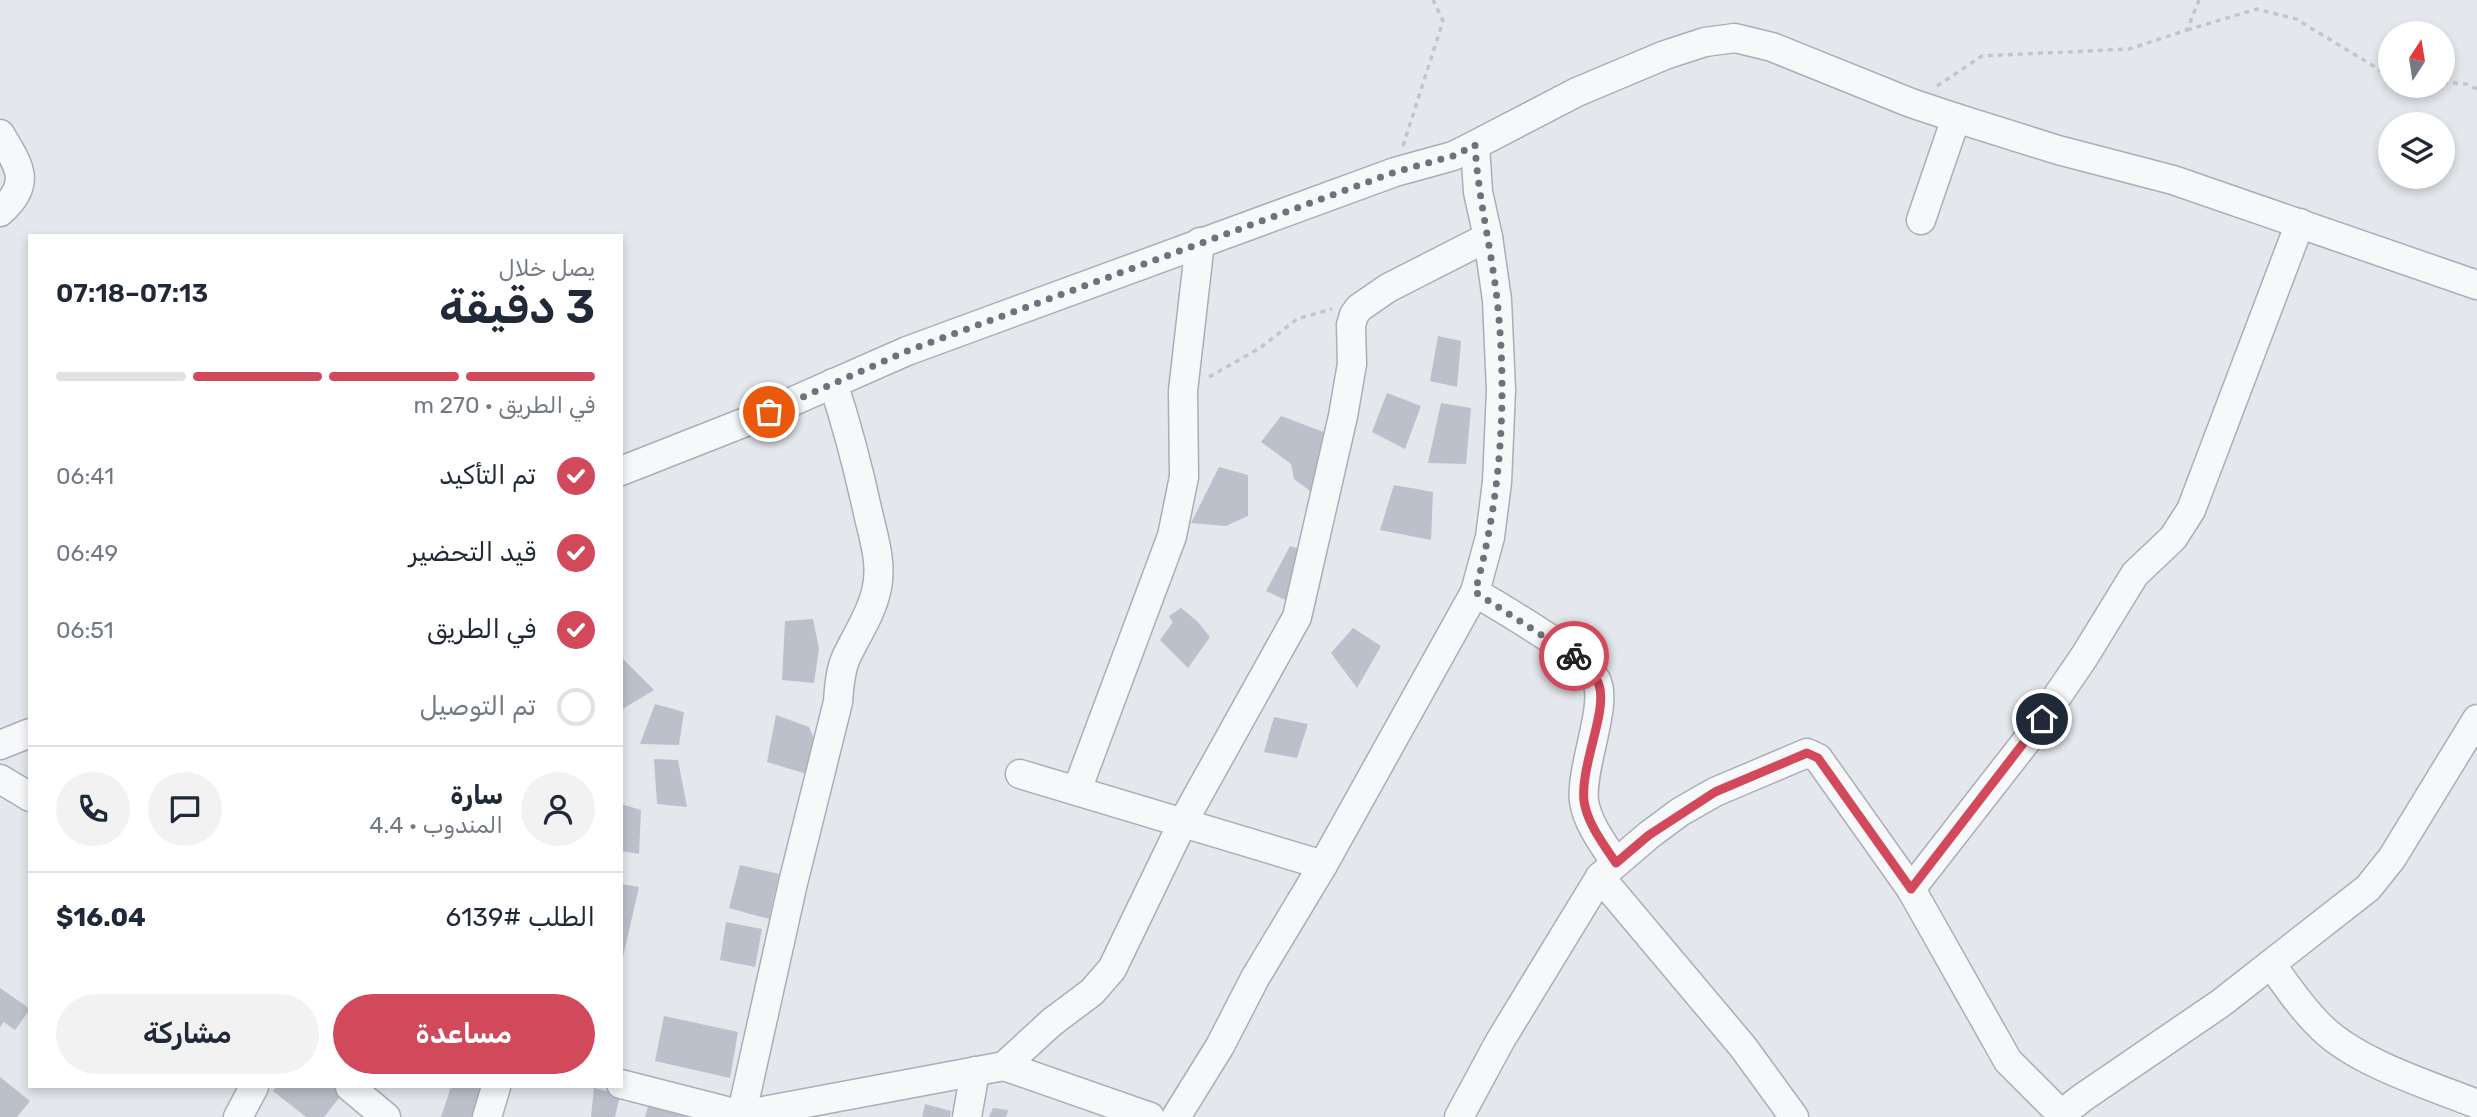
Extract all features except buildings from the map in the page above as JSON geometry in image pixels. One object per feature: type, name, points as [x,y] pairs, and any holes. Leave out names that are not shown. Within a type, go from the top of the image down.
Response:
[{"type":"street","points":[[623,470],[748,421],[907,351],[1395,172],[1453,156],[1577,92],[1665,55],[1723,38],[1749,40],[1772,47],[1911,103],[2058,150],[2173,180],[2477,285]]},
{"type":"street","points":[[1921,220],[1956,118]]},
{"type":"street","points":[[0,134],[21,175],[17,193],[0,212]]},
{"type":"street","points":[[1176,1117],[1220,1046],[1255,978],[1323,865],[1475,592],[1490,537],[1497,482],[1500,339],[1488,237],[1478,192],[1475,145]]},
{"type":"street","points":[[1911,889],[2028,739],[2084,657],[2135,574],[2164,548],[2186,518],[2202,485],[2300,223]]},
{"type":"street","points":[[1004,1066],[1092,992],[1112,969],[1183,822],[1297,617],[1341,427],[1352,364],[1351,325],[1359,308],[1412,274],[1488,237]]},
{"type":"street","points":[[1077,790],[1172,536],[1184,477],[1183,391],[1200,242]]},
{"type":"street","points":[[742,1116],[762,1015],[838,702],[841,673],[873,603],[878,580],[878,559],[860,472],[834,383]]},
{"type":"street","points":[[1475,592],[1574,656],[1594,676],[1600,693],[1598,719],[1587,758],[1584,803],[1608,870],[1794,1117]]},
{"type":"street","points":[[1459,1117],[1500,1041],[1608,870],[1649,835],[1715,792],[1807,753],[1818,758],[1911,889],[2008,1061],[2061,1116],[2082,1098],[2221,1003],[2354,900],[2380,875],[2477,719]]},
{"type":"street","points":[[0,746],[28,734]]},
{"type":"street","points":[[1020,774],[1323,865]]},
{"type":"street","points":[[0,779],[28,796]]},
{"type":"street","points":[[2271,964],[2323,1030],[2356,1052],[2402,1075],[2477,1104]]},
{"type":"street","points":[[623,1085],[742,1116],[1004,1066],[1150,1117]]},
{"type":"street","points":[[967,1117],[975,1071]]},
{"type":"street","points":[[239,1117],[254,1088]]},
{"type":"street","points":[[351,1088],[386,1117]]},
{"type":"street","points":[[487,1117],[496,1088]]},
{"type":"path","points":[[1395,172],[1443,21],[1433,0]]},
{"type":"path","points":[[2187,30],[2199,0]]},
{"type":"path","points":[[1911,103],[1982,56],[2130,49],[2258,9],[2296,19],[2378,69]]},
{"type":"path","points":[[2455,83],[2477,89]]},
{"type":"path","points":[[1183,391],[1260,348],[1297,320],[1326,310],[1359,308]]},
{"type":"way so far","points":[[769,412],[907,351],[1395,172],[1453,156],[1475,145],[1478,192],[1497,300],[1502,390],[1497,482],[1490,537],[1475,592],[1574,656]]},
{"type":"route","points":[[1574,656],[1594,676],[1600,693],[1598,719],[1587,758],[1584,803],[1616,863],[1649,835],[1715,792],[1807,753],[1818,758],[1911,889],[2042,719]]}]
